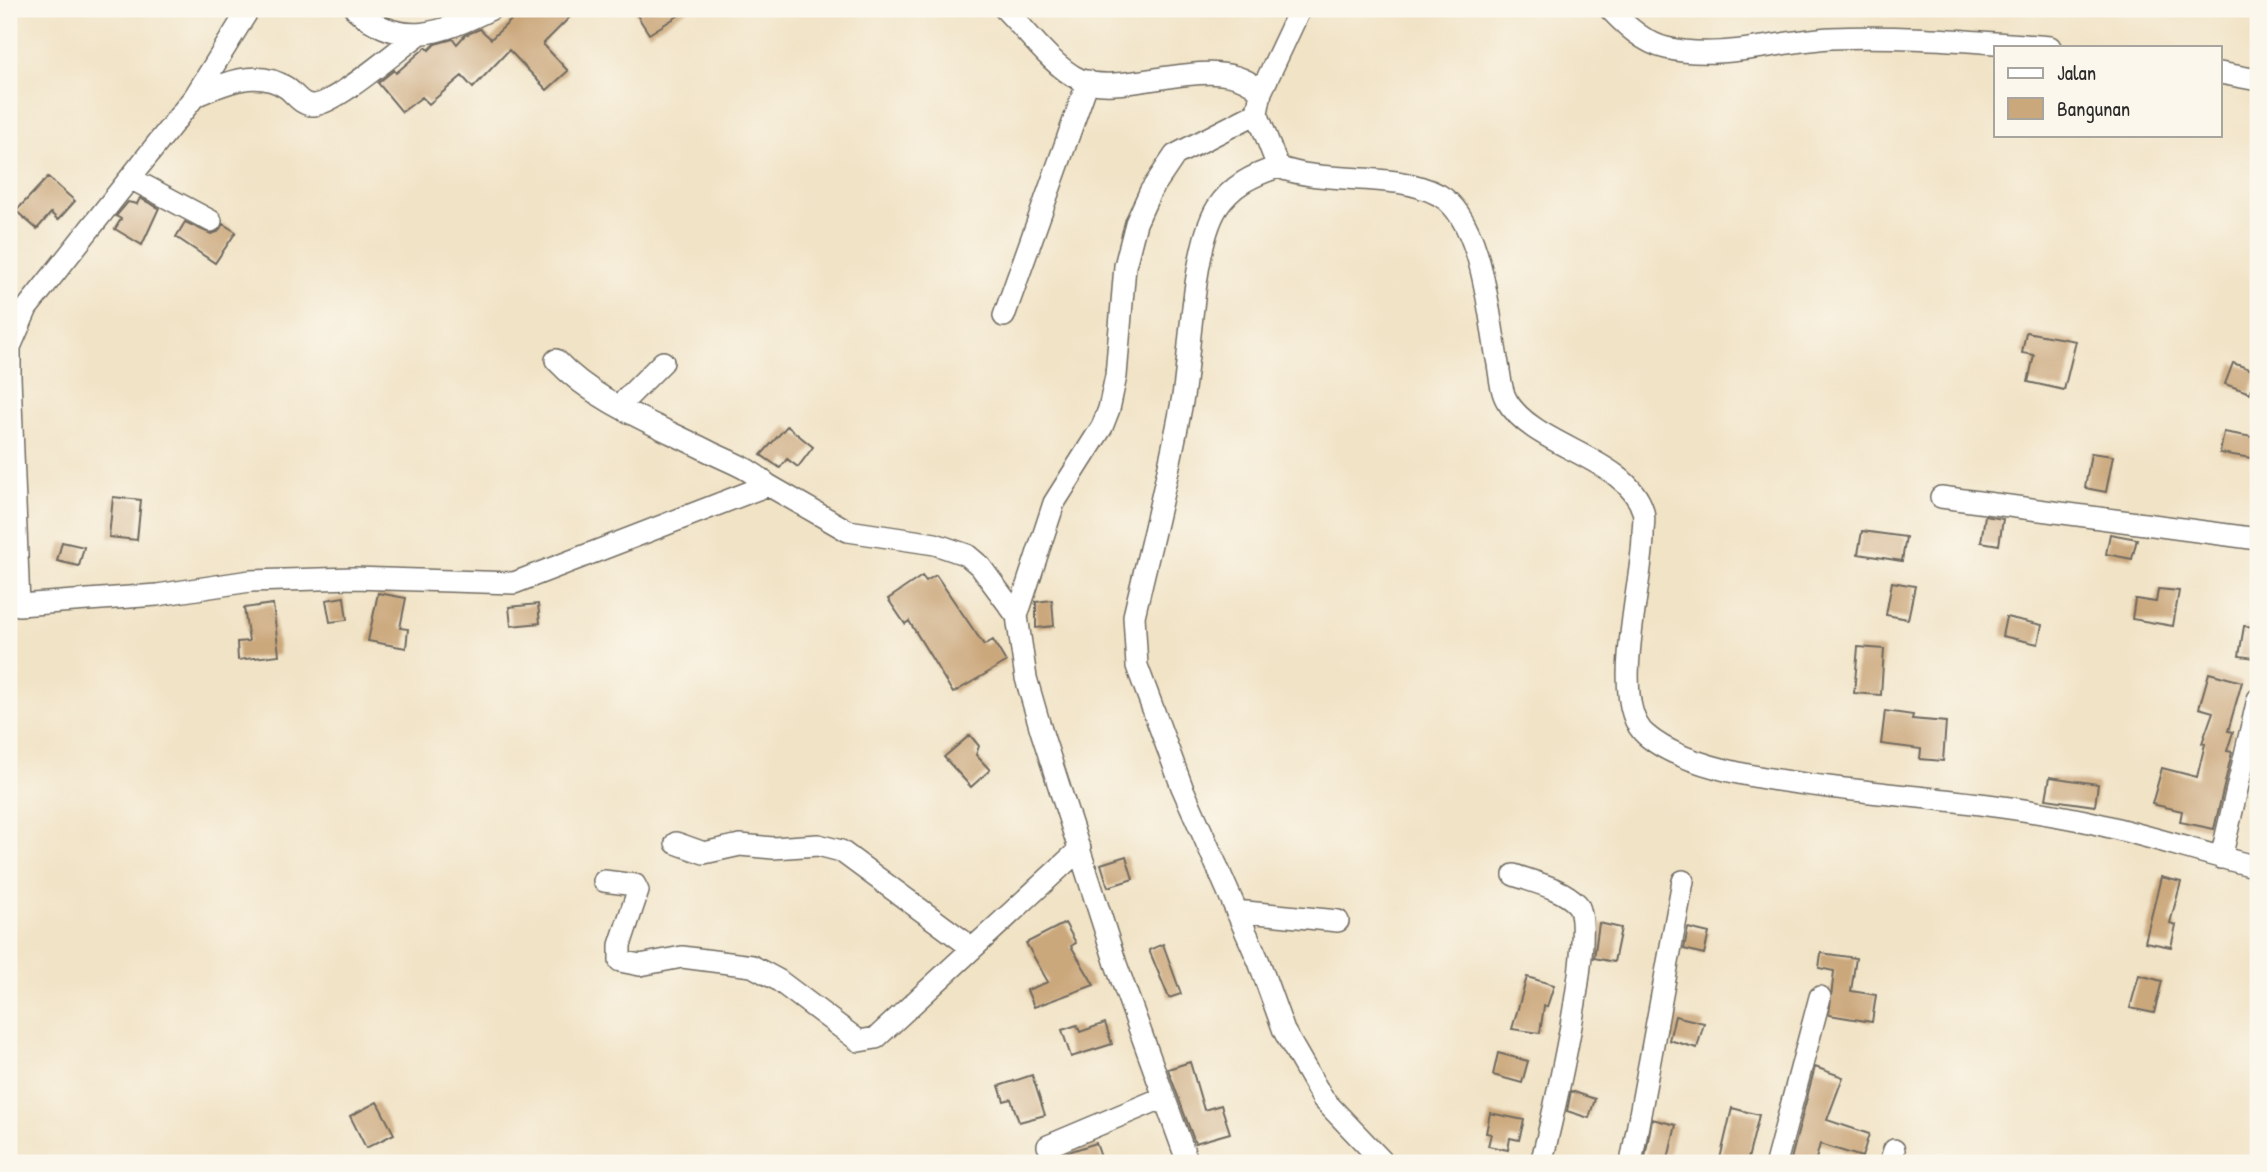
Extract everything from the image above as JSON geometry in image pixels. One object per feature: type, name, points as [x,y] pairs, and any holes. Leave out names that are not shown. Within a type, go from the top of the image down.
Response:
[{"type":"street","points":[[249,9],[195,96],[27,308],[9,347],[14,605],[158,595],[250,581],[354,578],[514,583],[533,578],[768,485]]},
{"type":"street","points":[[355,9],[392,31],[417,36]]},
{"type":"street","points":[[195,96],[231,80],[262,79],[286,88],[305,104],[318,104],[335,97],[417,36],[464,22],[491,9]]},
{"type":"street","points":[[1004,9],[1067,71],[1088,81],[1181,75],[1229,75],[1244,79],[1259,102],[1278,167]]},
{"type":"street","points":[[1188,1163],[1162,1098],[1116,964],[1026,678],[1017,616],[1054,503],[1102,427],[1109,409],[1116,376],[1125,266],[1136,223],[1150,192],[1175,155],[1259,102],[1300,9]]},
{"type":"street","points":[[1610,9],[1638,35],[1665,48],[1697,51],[1828,38],[1902,36],[2037,46]]},
{"type":"street","points":[[2222,73],[2258,80]]},
{"type":"street","points":[[1004,316],[1088,81]]},
{"type":"street","points":[[1384,1163],[1343,1122],[1307,1075],[1284,1031],[1182,786],[1137,666],[1135,616],[1183,394],[1206,236],[1217,208],[1228,194],[1249,176],[1278,167],[1310,176],[1398,183],[1439,195],[1457,211],[1472,239],[1483,281],[1504,398],[1521,421],[1610,471],[1628,488],[1643,511],[1643,548],[1629,666],[1628,699],[1633,718],[1644,734],[1667,748],[1711,766],[1772,780],[1989,805],[2085,821],[2258,867]]},
{"type":"street","points":[[130,178],[211,221]]},
{"type":"street","points":[[556,360],[580,383],[709,451],[741,464],[768,485],[848,531],[935,544],[967,555],[980,566],[1017,616]]},
{"type":"street","points":[[620,405],[663,362]]},
{"type":"street","points":[[1941,497],[2258,539]]},
{"type":"street","points":[[2221,858],[2258,698]]},
{"type":"street","points":[[676,843],[704,853],[740,845],[773,848],[818,845],[841,851],[971,947]]},
{"type":"street","points":[[604,881],[629,882],[635,885],[638,891],[620,945],[620,961],[640,965],[682,957],[752,966],[778,981],[859,1041],[876,1038],[971,947],[1080,849]]},
{"type":"street","points":[[1514,874],[1565,894],[1578,904],[1583,913],[1582,963],[1542,1163]]},
{"type":"street","points":[[1630,1163],[1684,881]]},
{"type":"street","points":[[1236,911],[1338,921]]},
{"type":"street","points":[[1776,1163],[1820,997]]},
{"type":"street","points":[[1048,1146],[1162,1098]]},
{"type":"building","points":[[523,9],[560,9],[569,18],[543,44],[568,71],[547,90],[509,50],[473,88],[462,76],[429,104],[422,97],[402,112],[378,83],[394,70],[396,73],[426,47],[429,50],[435,44],[453,39],[457,44],[465,35],[480,29],[491,39]]},
{"type":"building","points":[[633,9],[689,9],[649,34]]},
{"type":"building","points":[[48,177],[75,201],[58,220],[51,213],[37,229],[16,211]]},
{"type":"building","points":[[140,198],[159,208],[142,245],[115,229],[121,219],[116,216],[128,202],[137,204]]},
{"type":"building","points":[[185,222],[211,234],[218,232],[223,224],[236,232],[215,263],[176,237]]},
{"type":"building","points":[[2026,332],[2076,341],[2064,390],[2028,382],[2034,355],[2022,353]]},
{"type":"building","points":[[2233,363],[2258,372],[2250,393],[2225,384]]},
{"type":"building","points":[[787,426],[813,447],[798,467],[787,459],[780,468],[761,455]]},
{"type":"building","points":[[2224,432],[2258,438],[2258,459],[2220,453]]},
{"type":"building","points":[[2091,453],[2113,456],[2106,492],[2085,488]]},
{"type":"building","points":[[113,497],[141,500],[137,540],[109,537]]},
{"type":"building","points":[[1985,516],[2003,519],[1999,545],[1981,542]]},
{"type":"building","points":[[1862,531],[1906,537],[1902,561],[1858,554]]},
{"type":"building","points":[[2110,534],[2137,539],[2132,559],[2106,554]]},
{"type":"building","points":[[62,542],[84,547],[79,566],[57,561]]},
{"type":"building","points":[[936,575],[984,645],[993,640],[1006,662],[953,693],[909,621],[905,624],[888,599],[922,576],[926,581]]},
{"type":"building","points":[[1892,582],[1915,586],[1908,619],[1886,615]]},
{"type":"building","points":[[2158,589],[2179,591],[2173,626],[2132,619],[2135,599],[2156,602]]},
{"type":"building","points":[[378,593],[406,598],[400,628],[408,629],[406,648],[368,641]]},
{"type":"building","points":[[344,597],[347,620],[330,622],[326,600]]},
{"type":"building","points":[[1052,600],[1054,626],[1036,628],[1036,602]]},
{"type":"building","points":[[273,604],[279,655],[238,660],[237,642],[249,641],[244,608]]},
{"type":"building","points":[[538,604],[540,623],[511,626],[509,607]]},
{"type":"building","points":[[2006,617],[2042,625],[2038,644],[2002,636]]},
{"type":"building","points":[[2244,626],[2258,627],[2255,658],[2239,656]]},
{"type":"building","points":[[1858,647],[1884,649],[1881,695],[1854,693]]},
{"type":"building","points":[[2209,673],[2242,682],[2228,731],[2233,732],[2227,751],[2232,752],[2214,829],[2180,822],[2182,811],[2152,804],[2162,768],[2197,777],[2205,744],[2202,743],[2213,712],[2199,708]]},
{"type":"building","points":[[1885,711],[1913,715],[1912,719],[1946,722],[1943,761],[1920,759],[1921,749],[1881,744]]},
{"type":"building","points":[[970,735],[979,746],[976,755],[990,770],[971,787],[944,757]]},
{"type":"building","points":[[2050,777],[2098,784],[2095,806],[2046,799]]},
{"type":"building","points":[[1126,856],[1133,879],[1108,887],[1101,864]]},
{"type":"building","points":[[2161,877],[2181,882],[2170,923],[2176,925],[2171,947],[2145,942]]},
{"type":"building","points":[[1065,923],[1076,943],[1071,946],[1094,985],[1034,1007],[1027,990],[1048,982],[1026,943]]},
{"type":"building","points":[[1599,923],[1621,928],[1614,962],[1594,958]]},
{"type":"building","points":[[1688,928],[1709,933],[1704,954],[1684,949]]},
{"type":"building","points":[[1163,944],[1181,994],[1169,998],[1149,950]]},
{"type":"building","points":[[1821,953],[1856,958],[1851,991],[1876,995],[1872,1022],[1829,1015],[1834,971],[1819,968]]},
{"type":"building","points":[[2139,975],[2162,981],[2154,1013],[2130,1008]]},
{"type":"building","points":[[1527,977],[1554,985],[1547,1007],[1544,1006],[1540,1033],[1512,1029]]},
{"type":"building","points":[[1675,1016],[1704,1023],[1697,1048],[1669,1040]]},
{"type":"building","points":[[1105,1023],[1112,1044],[1071,1057],[1062,1030],[1077,1025],[1080,1032]]},
{"type":"building","points":[[1498,1053],[1528,1061],[1522,1083],[1493,1075]]},
{"type":"building","points":[[1190,1062],[1204,1110],[1221,1105],[1230,1133],[1195,1143],[1168,1069]]},
{"type":"building","points":[[1815,1067],[1843,1077],[1827,1120],[1869,1134],[1862,1157],[1820,1144],[1815,1163],[1790,1163]]},
{"type":"building","points":[[1032,1075],[1045,1115],[1019,1122],[1011,1099],[1004,1101],[999,1086]]},
{"type":"building","points":[[1571,1091],[1595,1099],[1589,1118],[1567,1111]]},
{"type":"building","points":[[377,1102],[394,1134],[366,1148],[350,1116]]},
{"type":"building","points":[[1732,1108],[1759,1115],[1747,1163],[1719,1163]]},
{"type":"building","points":[[1490,1113],[1524,1120],[1519,1140],[1510,1138],[1508,1150],[1488,1146],[1491,1134],[1486,1133]]},
{"type":"building","points":[[1652,1119],[1676,1125],[1667,1163],[1644,1163]]},
{"type":"building","points":[[1096,1143],[1103,1163],[1045,1163],[1044,1160]]}]
